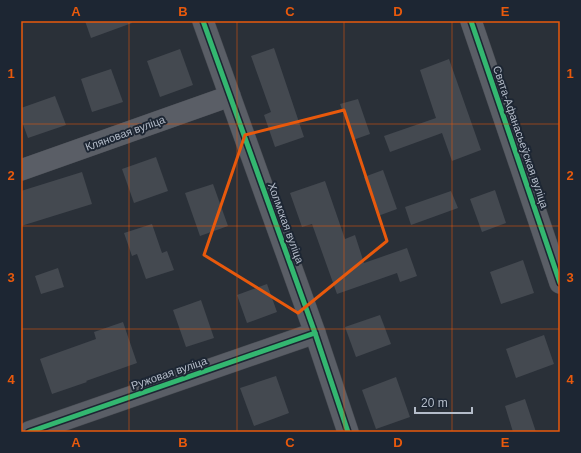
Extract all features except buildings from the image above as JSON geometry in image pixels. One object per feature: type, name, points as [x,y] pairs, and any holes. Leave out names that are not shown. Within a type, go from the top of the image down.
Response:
[{"type":"street","name":"Холмская вуліца","points":[[203,21],[315,333],[348,432]]},
{"type":"street","name":"Свята-Афанасьеўская вуліца","points":[[471,21],[560,283]]},
{"type":"street","name":"Кляновая вуліца","points":[[21,170],[230,96]]},
{"type":"street","name":"Ружовая вуліца","points":[[29,432],[315,333]]},
{"type":"highlighted area","points":[[344,110],[387,241],[298,313],[204,255],[245,135]]},
{"type":"cycle path","points":[[203,21],[315,333],[348,432]]},
{"type":"cycle path","points":[[471,21],[560,283]]},
{"type":"cycle path","points":[[29,432],[315,333]]}]
